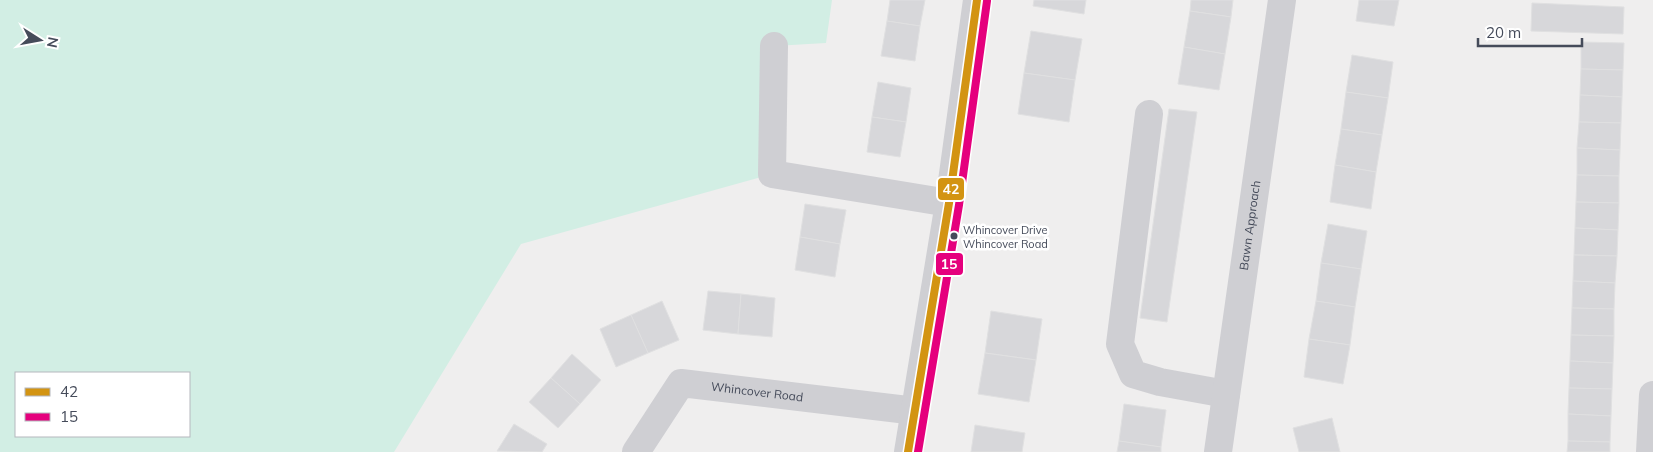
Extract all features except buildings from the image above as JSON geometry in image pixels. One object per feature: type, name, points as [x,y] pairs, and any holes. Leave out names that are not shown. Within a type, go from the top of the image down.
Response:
[{"type":"street","points":[[908,452],[949,203],[976,0]]},
{"type":"street","name":"Bawn Approach","points":[[1218,452],[1282,0]]},
{"type":"street","points":[[774,46],[772,174],[949,203]]},
{"type":"street","points":[[1149,114],[1120,344],[1133,374],[1160,382],[1226,394]]},
{"type":"street","name":"Whincover Road","points":[[636,452],[681,383],[916,411]]},
{"type":"street","points":[[1650,452],[1653,395]]},
{"type":"green space","points":[[0,0],[832,0],[826,43],[774,46],[772,174],[521,244],[394,452],[0,452]]},
{"type":"transit line","name":"42","points":[[908,452],[949,203],[977,0]]},
{"type":"transit line","name":"15","points":[[918,452],[959,205],[987,1]]},
{"type":"place","name":"Whincover Drive Whincover Road","points":[[954,236]]}]
